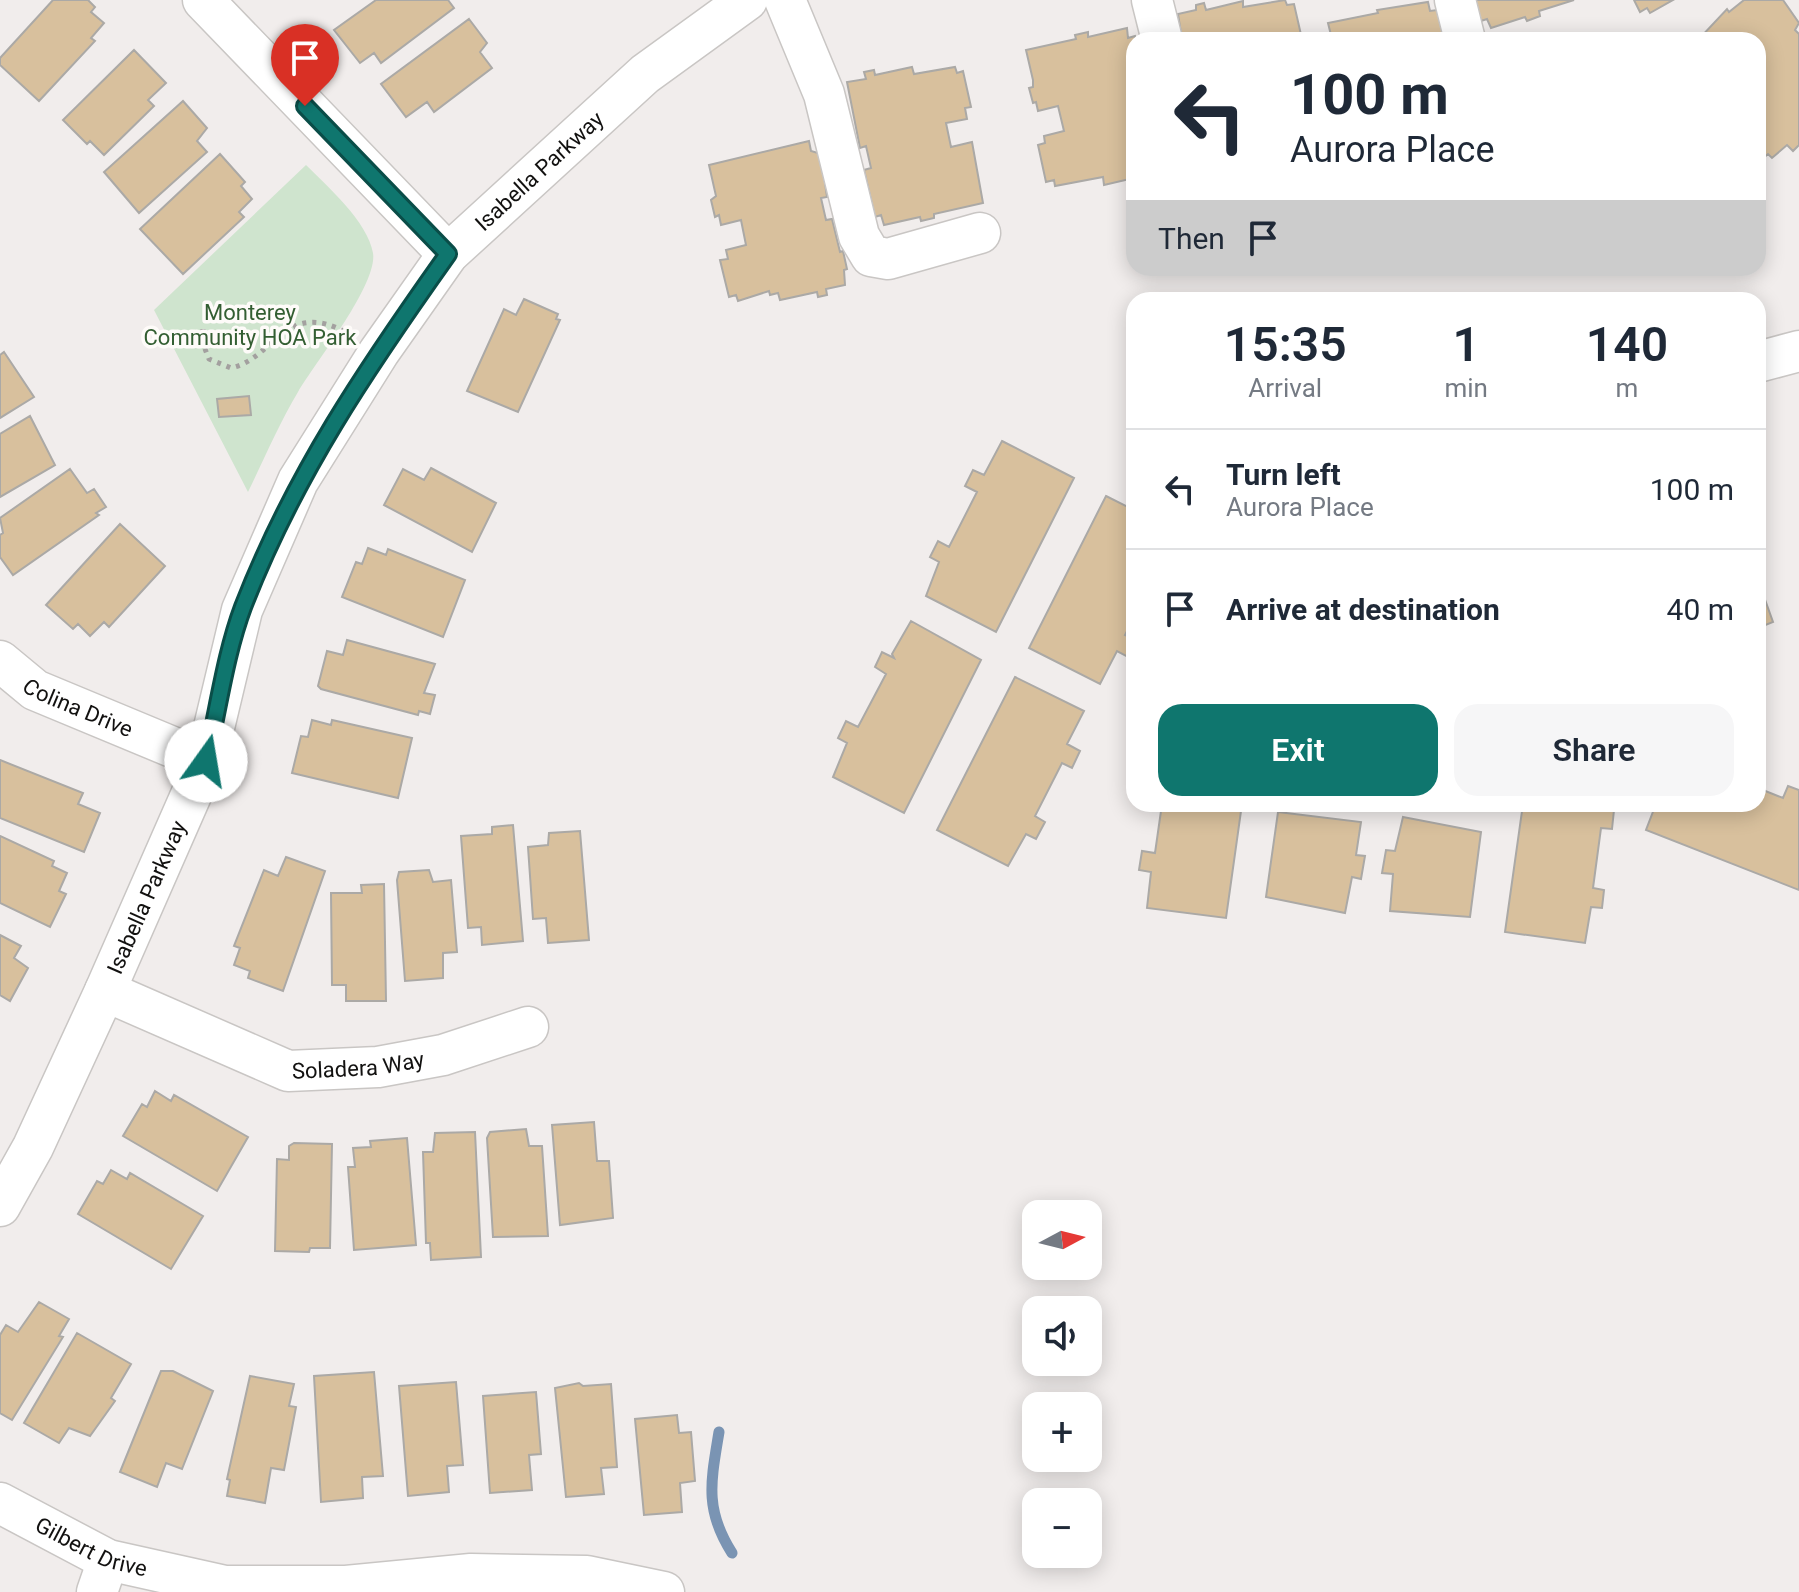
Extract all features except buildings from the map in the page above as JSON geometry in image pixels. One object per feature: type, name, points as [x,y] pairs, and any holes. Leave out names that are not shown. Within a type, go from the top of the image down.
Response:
[{"type":"street","points":[[203,0],[448,254]]},
{"type":"street","name":"Isabella Parkway","points":[[0,1206],[33,1147],[206,761],[242,610],[298,481],[379,352],[448,254],[645,74],[747,0]]},
{"type":"street","points":[[785,0],[824,94],[859,236],[871,256],[888,259],[980,233]]},
{"type":"street","points":[[1152,0],[1160,32]]},
{"type":"street","points":[[1455,0],[1463,32]]},
{"type":"street","points":[[1766,360],[1799,351]]},
{"type":"street","name":"Colina Drive","points":[[0,661],[35,690],[206,761]]},
{"type":"street","name":"Soladera Way","points":[[105,991],[288,1071],[378,1067],[443,1055],[528,1027]]},
{"type":"street","name":"Gilbert Drive","points":[[0,1503],[102,1576],[225,1586],[471,1583],[587,1576],[664,1592]]},
{"type":"path","points":[[203,329],[205,351],[215,364],[223,367],[247,361],[269,341],[306,323],[329,325],[379,352]]},
{"type":"green space","name":"Monterey Community HOA Park","points":[[306,165],[346,205],[363,229],[373,253],[372,267],[356,303],[291,404],[248,492],[154,310]]},
{"type":"waterway","points":[[719,1432],[712,1480],[713,1508],[732,1553]]},
{"type":"route","points":[[206,761],[242,610],[298,481],[379,352],[448,254],[305,106]]}]
